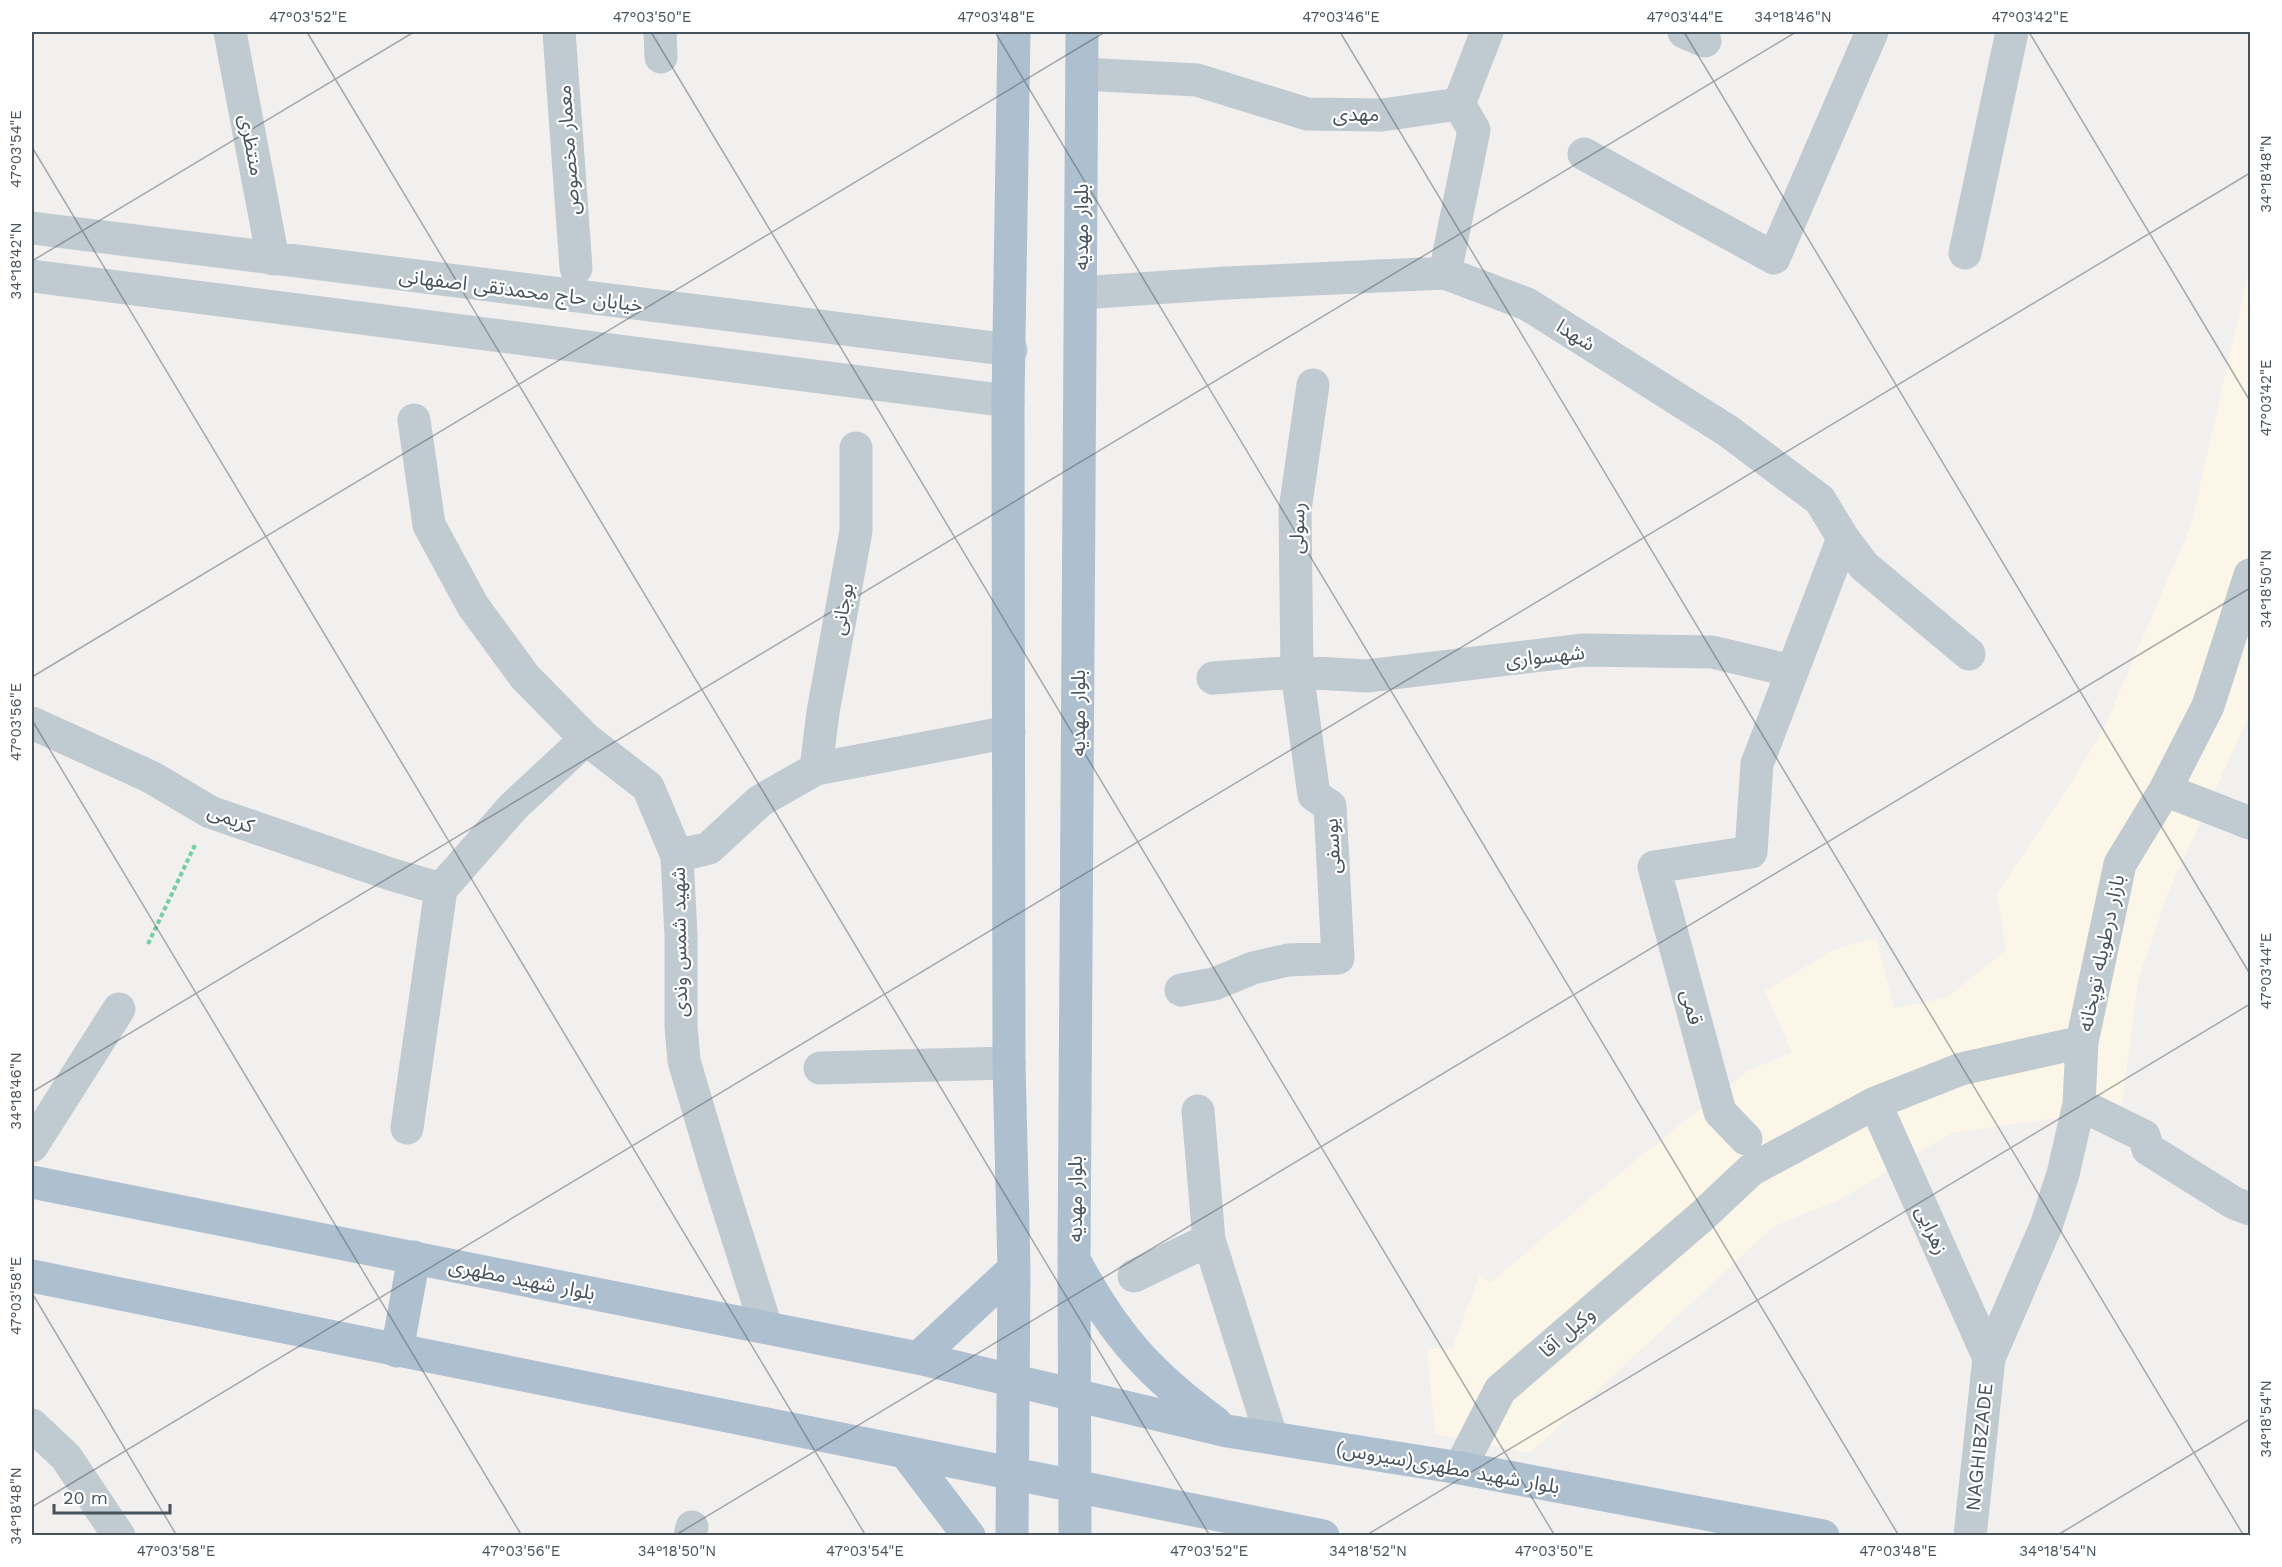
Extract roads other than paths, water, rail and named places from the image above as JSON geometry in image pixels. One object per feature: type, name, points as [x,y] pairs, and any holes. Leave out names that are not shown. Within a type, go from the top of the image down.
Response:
[{"type":"main road","points":[[1012,1536],[1014,1269],[1009,1064],[1008,401],[1011,350],[1014,32]]},
{"type":"main road","name":"بلوار مهدیه","points":[[1075,1536],[1074,1262],[1082,32]]},
{"type":"main road","name":"بلوار شهید مطهری","points":[[32,1182],[766,1327],[918,1358],[1075,1394]]},
{"type":"main road","points":[[397,1351],[414,1257]]},
{"type":"main road","points":[[1074,1262],[1109,1321],[1142,1361],[1178,1394],[1227,1431]]},
{"type":"main road","points":[[918,1358],[1014,1269]]},
{"type":"main road","points":[[32,1276],[1323,1536]]},
{"type":"main road","name":"بلوار شهید مطهری(سیروس)","points":[[1075,1394],[1227,1431],[1271,1436],[1460,1468],[1823,1536]]},
{"type":"main road","points":[[905,1452],[969,1536]]},
{"type":"street","name":"منتظری","points":[[230,32],[273,259]]},
{"type":"street","name":"معمار مخصوص","points":[[559,32],[576,268]]},
{"type":"street","points":[[1445,273],[1474,130],[1459,104],[1487,32]]},
{"type":"street","points":[[1584,154],[1774,258],[1872,32]]},
{"type":"street","points":[[1965,253],[2012,32]]},
{"type":"street","name":"مهدی","points":[[1082,74],[1197,80],[1307,114],[1382,115],[1459,104]]},
{"type":"street","name":"خیابان حاج محمدتقی اصفهانی","points":[[32,228],[1011,350]]},
{"type":"street","name":"شهدا","points":[[1081,292],[1445,273],[1527,304],[1728,430],[1820,500],[1843,538],[1864,566],[1969,654]]},
{"type":"street","points":[[32,276],[1008,401]]},
{"type":"street","points":[[961,396],[970,388],[978,372],[971,354],[962,345]]},
{"type":"street","name":"رسولی","points":[[1297,672],[1295,510],[1313,385]]},
{"type":"street","name":"شهید شمس وندی","points":[[414,420],[429,525],[472,606],[525,677],[586,739],[648,787],[677,856],[681,936],[681,1026],[684,1060],[766,1327]]},
{"type":"street","name":"بوجانی","points":[[816,769],[823,712],[856,531],[856,448]]},
{"type":"street","points":[[1792,671],[1843,538]]},
{"type":"street","name":"بازار درطویله توپخانه","points":[[1701,1217],[1751,1170],[1875,1103],[1961,1069],[2082,1042],[2120,864],[2177,795],[2250,575]]},
{"type":"street","name":"شهسواری","points":[[1213,678],[1297,672],[1367,676],[1584,650],[1712,652],[1792,671]]},
{"type":"street","name":"قمی","points":[[1746,1139],[1720,1112],[1654,867],[1751,852],[1757,764],[1792,671]]},
{"type":"street","name":"یوسفی","points":[[1181,990],[1214,984],[1253,968],[1288,960],[1338,958],[1330,806],[1314,795],[1297,672]]},
{"type":"street","name":"کریمی","points":[[32,723],[151,777],[210,812],[390,874],[441,889]]},
{"type":"street","points":[[677,856],[710,848],[760,801],[816,769],[1009,732]]},
{"type":"street","points":[[406,1128],[441,889],[513,807],[586,739]]},
{"type":"street","points":[[2177,795],[2250,824]]},
{"type":"street","points":[[2177,795],[2250,849]]},
{"type":"street","points":[[32,1146],[119,1009]]},
{"type":"street","points":[[1989,1358],[2046,1226],[2062,1174],[2079,1104],[2082,1042]]},
{"type":"street","points":[[820,1068],[1009,1064]]},
{"type":"street","name":"زهرایی","points":[[1875,1103],[1989,1358]]},
{"type":"street","points":[[2079,1104],[2144,1136],[2148,1149],[2234,1203],[2250,1209]]},
{"type":"street","points":[[1198,1111],[1209,1240],[1271,1436]]},
{"type":"street","name":"وکیل آقا","points":[[1460,1468],[1500,1390],[1701,1217]]},
{"type":"street","points":[[1134,1276],[1209,1240]]},
{"type":"street","name":"NAGHIBZADE","points":[[1970,1536],[1989,1358]]},
{"type":"street","points":[[32,1425],[66,1457],[119,1536]]}]
